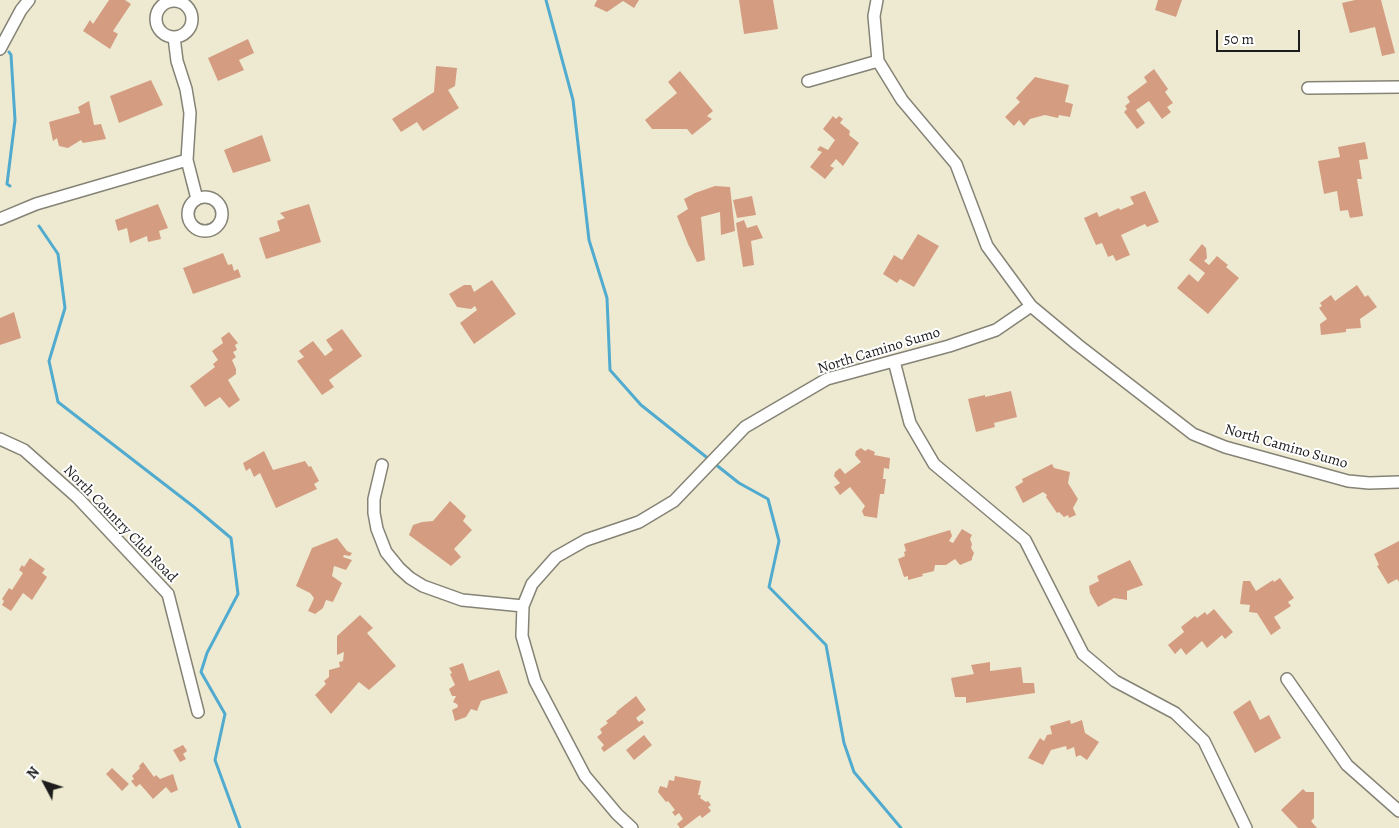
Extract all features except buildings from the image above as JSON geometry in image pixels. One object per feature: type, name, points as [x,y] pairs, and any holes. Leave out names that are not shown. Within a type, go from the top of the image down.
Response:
[{"type":"street","points":[[0,49],[21,10],[30,0]]},
{"type":"street","name":"North Camino Sumo","points":[[877,0],[874,16],[878,61],[902,100],[956,164],[987,246],[1031,306],[1193,434],[1224,447],[1348,481],[1369,483],[1399,482]]},
{"type":"street","points":[[174,37],[190,113],[187,160],[197,199]]},
{"type":"street","points":[[808,81],[878,61]]},
{"type":"street","points":[[1308,88],[1399,87]]},
{"type":"street","points":[[0,220],[36,204],[187,160]]},
{"type":"street","name":"North Camino Sumo","points":[[632,828],[617,814],[585,776],[535,681],[522,636],[523,606],[532,584],[556,557],[586,540],[639,522],[674,501],[745,427],[827,379],[949,346],[996,330],[1031,306]]},
{"type":"street","points":[[894,361],[910,422],[934,464],[1025,540],[1084,654],[1115,681],[1175,713],[1204,741],[1246,828]]},
{"type":"street","name":"North Country Club Road","points":[[0,439],[24,450],[78,498],[168,594],[198,712]]},
{"type":"street","points":[[382,464],[374,499],[374,513],[377,529],[386,552],[399,568],[423,586],[462,600],[523,606]]},
{"type":"street","points":[[1287,679],[1346,765],[1399,811]]},
{"type":"waterway","points":[[546,0],[573,100],[589,240],[607,298],[610,370],[641,405],[710,460]]},
{"type":"waterway","points":[[9,52],[11,55],[15,120],[7,184],[10,186]]},
{"type":"waterway","points":[[39,226],[58,254],[65,308],[49,361],[58,402],[194,507],[231,538],[238,594],[207,653],[201,672],[225,714],[215,760],[240,828]]},
{"type":"waterway","points":[[715,464],[739,483],[768,499],[779,541],[769,587],[826,645],[844,743],[854,772],[901,828]]}]
